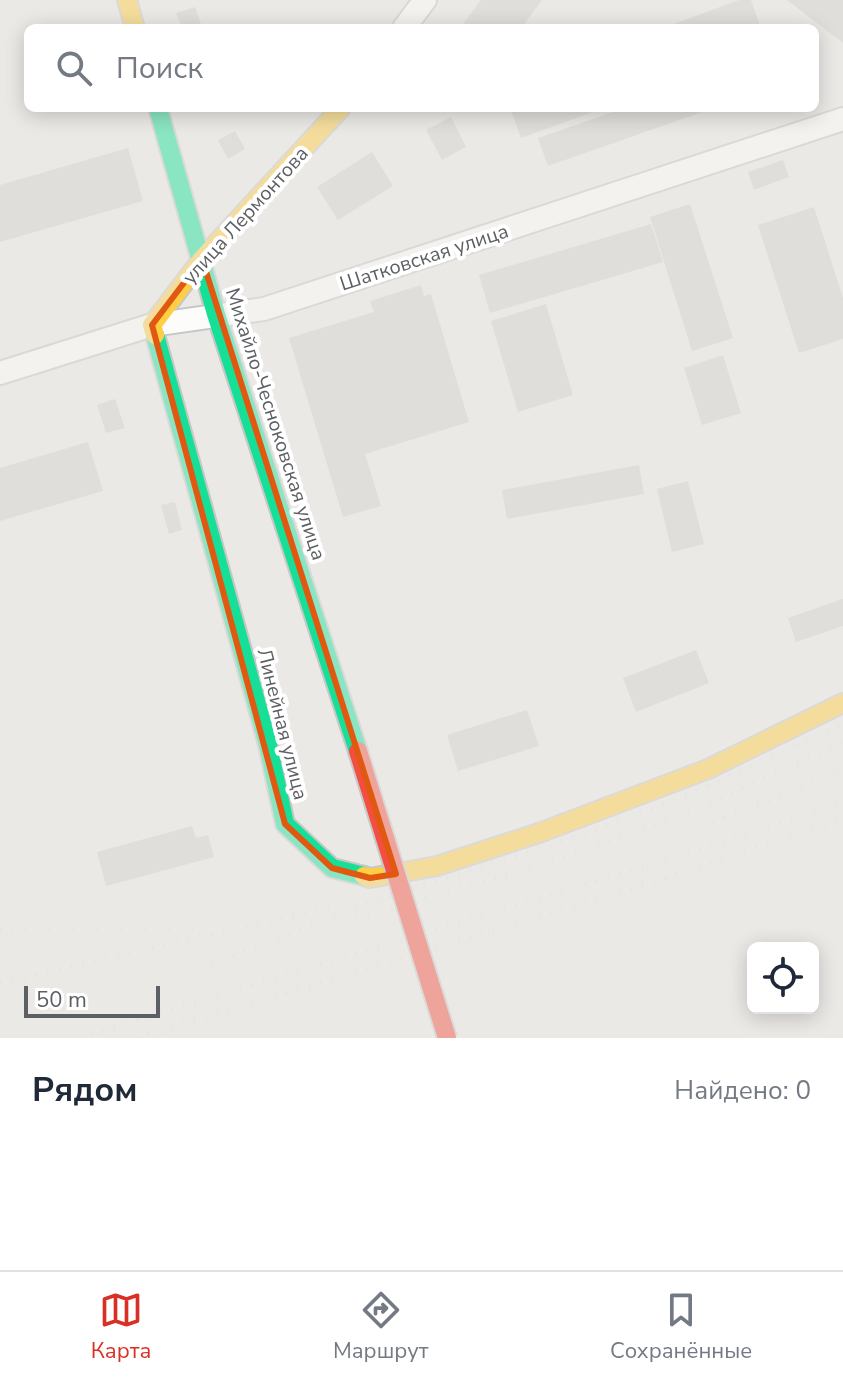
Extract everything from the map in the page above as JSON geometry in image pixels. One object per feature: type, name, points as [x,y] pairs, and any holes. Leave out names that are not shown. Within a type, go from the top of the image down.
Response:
[{"type":"street","points":[[127,0],[134,24]]},
{"type":"street","points":[[407,24],[425,0]]},
{"type":"street","name":"Михайло-Чесноковская улица","points":[[159,112],[216,314],[358,751],[447,1038]]},
{"type":"street","name":"улица Лермонтова","points":[[152,325],[202,259],[337,112]]},
{"type":"street","name":"Шатковская улица","points":[[0,373],[152,325],[264,309],[843,119]]},
{"type":"street","name":"Линейная улица","points":[[152,325],[268,745],[285,824],[332,868],[370,878],[437,866],[481,852],[708,769],[843,703]]},
{"type":"highlighted area","points":[[202,259],[396,874],[370,878],[332,868],[285,824],[152,325]]},
{"type":"building","points":[[481,0],[542,0],[524,24],[463,24]]},
{"type":"building","points":[[739,0],[751,0],[760,24],[674,24]]},
{"type":"building","points":[[787,0],[843,0],[843,43]]},
{"type":"building","points":[[195,7],[201,24],[180,24],[176,13]]},
{"type":"building","points":[[511,112],[593,112],[521,138]]},
{"type":"building","points":[[613,112],[702,112],[548,166],[538,138]]},
{"type":"building","points":[[451,117],[466,147],[442,160],[426,130]]},
{"type":"building","points":[[235,131],[245,149],[228,159],[218,140]]},
{"type":"building","points":[[128,148],[143,201],[0,242],[0,185]]},
{"type":"building","points":[[372,152],[393,186],[338,220],[317,187]]},
{"type":"building","points":[[783,160],[789,177],[754,190],[748,172]]},
{"type":"building","points":[[690,204],[733,338],[692,351],[650,217]]},
{"type":"building","points":[[814,207],[843,298],[843,339],[799,353],[758,225]]},
{"type":"building","points":[[651,224],[663,262],[490,313],[479,275]]},
{"type":"building","points":[[421,285],[424,296],[431,294],[469,422],[365,454],[381,506],[343,517],[289,338],[374,312],[370,301]]},
{"type":"building","points":[[546,304],[573,395],[518,412],[491,321]]},
{"type":"building","points":[[723,355],[741,413],[702,425],[684,368]]},
{"type":"building","points":[[115,399],[125,428],[106,433],[97,405]]},
{"type":"building","points":[[88,442],[103,491],[0,521],[0,468]]},
{"type":"building","points":[[639,465],[644,494],[507,519],[502,490]]},
{"type":"building","points":[[688,481],[704,544],[672,552],[657,489]]},
{"type":"building","points":[[175,502],[182,530],[169,534],[161,505]]},
{"type":"building","points":[[843,599],[843,626],[796,642],[788,618]]},
{"type":"building","points":[[696,650],[709,683],[636,712],[623,678]]},
{"type":"building","points":[[527,710],[539,746],[458,771],[447,735]]},
{"type":"building","points":[[192,826],[196,838],[208,835],[214,857],[106,886],[97,852]]},
{"type":"railway","points":[[210,965],[368,903],[554,844],[674,801],[843,724]]},
{"type":"railway","points":[[356,919],[558,859],[681,816],[843,742]]},
{"type":"railway","points":[[712,823],[843,768]]},
{"type":"railway","points":[[79,1038],[733,840],[843,802]]},
{"type":"railway","points":[[136,1038],[624,892],[843,818]]},
{"type":"railway","points":[[0,983],[335,906]]},
{"type":"railway","points":[[0,930],[196,928]]},
{"type":"traffic: fast","points":[[159,112],[216,314],[358,751]]},
{"type":"traffic: fast","points":[[155,335],[268,745],[285,824],[332,868],[364,876]]},
{"type":"traffic: slow","points":[[127,0],[134,24]]},
{"type":"traffic: slow","points":[[155,335],[152,325],[202,259],[337,112]]},
{"type":"traffic: slow","points":[[364,876],[370,878],[437,866],[539,833],[708,769],[843,703]]},
{"type":"traffic: jam","points":[[358,751],[447,1038]]}]
